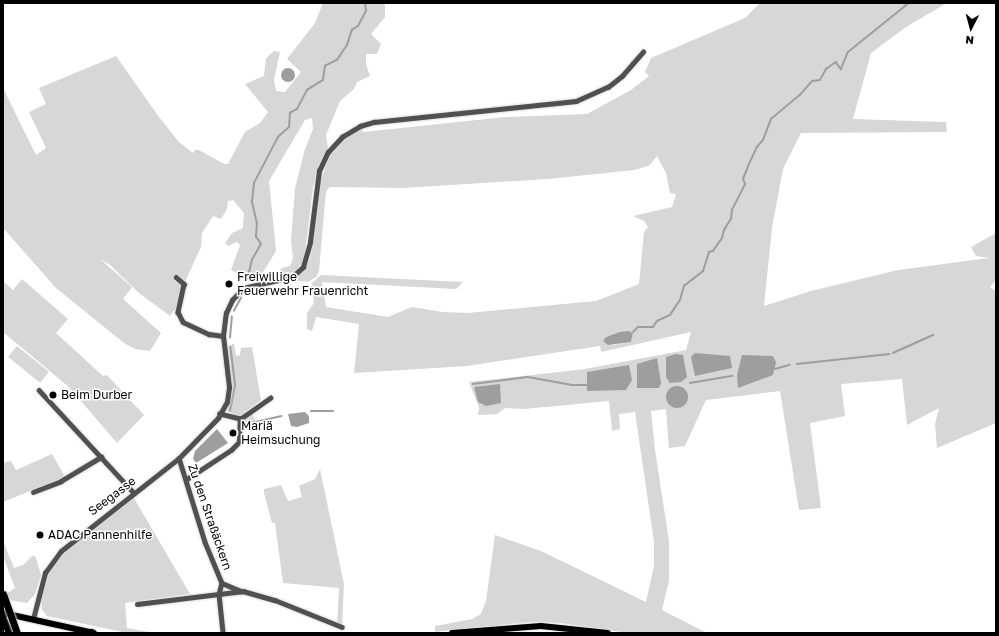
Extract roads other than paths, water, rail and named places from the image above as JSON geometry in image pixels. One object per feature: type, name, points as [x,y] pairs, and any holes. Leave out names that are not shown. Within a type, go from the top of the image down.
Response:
[{"type":"highway","points":[[3,594],[17,633]]},
{"type":"highway","points":[[3,618],[8,633]]},
{"type":"main road","points":[[3,613],[92,633]]},
{"type":"main road","points":[[452,633],[541,626],[608,633]]},
{"type":"street","name":"Seegasse","points":[[33,619],[45,573],[55,557],[92,524],[179,458],[220,414],[227,402],[229,387],[223,336],[226,313],[232,300],[243,288],[286,278],[298,273],[309,253],[319,171],[328,152],[348,132],[374,122],[576,101],[608,87],[622,76],[643,52]]},
{"type":"street","points":[[176,277],[184,284],[178,312],[183,322],[209,334],[223,336]]},
{"type":"street","points":[[39,390],[76,427],[134,493]]},
{"type":"street","points":[[220,414],[240,419],[270,398]]},
{"type":"street","points":[[187,479],[236,445],[240,438],[240,419]]},
{"type":"street","points":[[33,492],[60,481],[101,457]]},
{"type":"street","name":"Zu den Straßäckern","points":[[179,458],[206,542],[222,583]]},
{"type":"street","points":[[223,633],[219,594],[222,583],[243,592],[275,600],[342,627]]},
{"type":"street","points":[[138,604],[243,592]]},
{"type":"waterway","points":[[247,280],[252,260],[261,244],[256,237],[257,224],[252,202],[254,183],[278,137],[289,127],[290,113],[297,109],[307,90],[323,80],[325,66],[337,60],[347,45],[352,30],[358,26],[366,11],[365,3]]},
{"type":"waterway","points":[[633,332],[638,327],[653,327],[657,321],[670,315],[680,300],[684,286],[703,271],[709,252],[713,251],[722,238],[724,230],[731,219],[732,210],[745,184],[743,179],[757,147],[763,140],[771,119],[800,95],[812,81],[820,80],[826,69],[836,62],[841,69],[848,52],[909,3]]},
{"type":"waterway","points":[[234,311],[241,298]]},
{"type":"waterway","points":[[230,338],[232,317]]},
{"type":"waterway","points":[[893,353],[933,335]]},
{"type":"waterway","points":[[230,347],[235,385],[230,411]]},
{"type":"waterway","points":[[797,364],[889,354]]},
{"type":"waterway","points":[[775,369],[789,365]]},
{"type":"waterway","points":[[690,383],[732,376]]},
{"type":"waterway","points":[[473,384],[528,377],[573,385],[586,385]]},
{"type":"waterway","points":[[311,411],[333,411]]},
{"type":"waterway","points":[[251,423],[281,416]]},
{"type":"place","name":"Freiwillige Feuerwehr Frauenricht","points":[[229,284]]},
{"type":"place","name":"Beim Durber","points":[[53,395]]},
{"type":"place","name":"Mariä Heimsuchung","points":[[233,433]]},
{"type":"place","name":"ADAC Pannenhilfe","points":[[40,535]]}]
